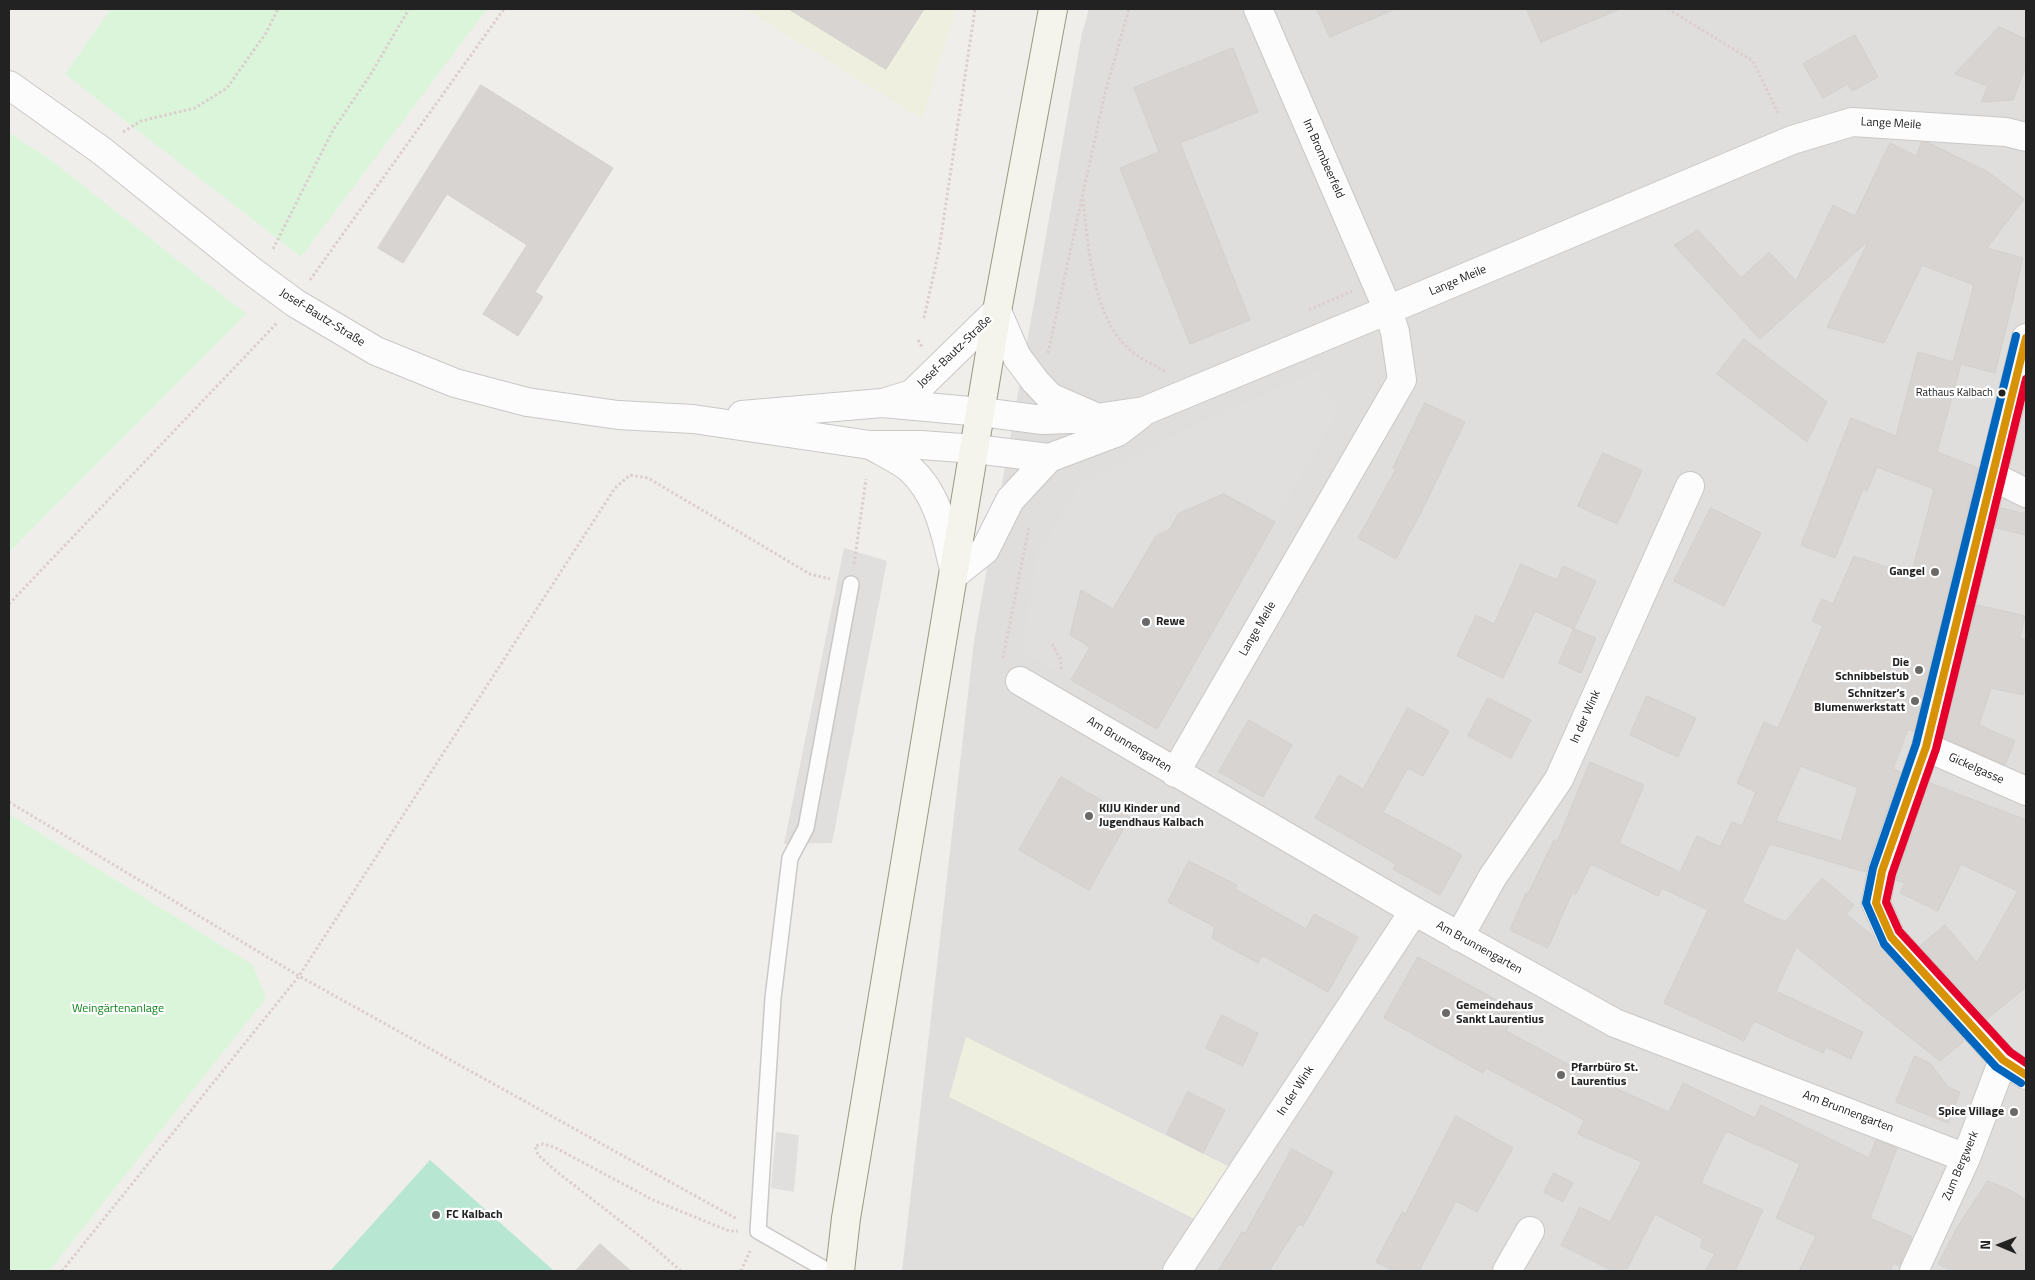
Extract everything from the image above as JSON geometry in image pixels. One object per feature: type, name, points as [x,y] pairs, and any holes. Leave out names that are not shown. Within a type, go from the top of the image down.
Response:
[{"type":"main road","points":[[840,1271],[846,1218],[955,574],[997,311],[1053,9]]},
{"type":"street","name":"Im Brombeerfeld","points":[[1258,9],[1388,310]]},
{"type":"street","name":"Josef-Bautz-Straße","points":[[9,85],[102,151],[249,269],[295,303],[376,351],[455,383],[527,402],[618,415],[694,419],[870,445],[921,445],[1049,458]]},
{"type":"street","name":"Lange Meile","points":[[1175,773],[1402,380],[1396,332],[1388,310],[1792,140],[1852,122],[2006,132],[2026,137]]},
{"type":"street","name":"Josef-Bautz-Straße","points":[[694,419],[882,403],[1043,420],[1096,418],[1144,411],[1388,310]]},
{"type":"street","name":"Josef-Bautz-Straße","points":[[882,403],[912,394],[997,311],[1017,357],[1050,397],[1096,418]]},
{"type":"street","points":[[2026,338],[1926,747],[1882,871],[1876,903],[1891,937],[2003,1060],[2026,1075]]},
{"type":"street","name":"Josef-Bautz-Straße","points":[[870,445],[909,468],[930,494],[945,529],[955,574],[985,550],[1010,500],[1049,458],[1118,432],[1144,411]]},
{"type":"street","points":[[1992,476],[2026,493]]},
{"type":"street","name":"In der Wink","points":[[1460,937],[1492,878],[1559,779],[1690,486]]},
{"type":"street","name":"Am Brunnengarten","points":[[1020,681],[1414,912],[1615,1023],[1966,1158]]},
{"type":"street","name":"Gickelgasse","points":[[1926,747],[2026,792]]},
{"type":"street","name":"In der Wink","points":[[1177,1271],[1414,912]]},
{"type":"street","name":"Zum Bergwerk","points":[[1914,1271],[1966,1158],[2003,1060]]},
{"type":"street","points":[[1507,1271],[1530,1231]]},
{"type":"lane","points":[[828,1271],[758,1231],[773,998],[790,858],[806,828],[851,584]]},
{"type":"path","points":[[102,151],[123,132],[140,121],[195,108],[227,88],[266,33],[278,9]]},
{"type":"path","points":[[272,248],[333,130],[369,77],[409,9]]},
{"type":"path","points":[[924,318],[939,250],[975,9]]},
{"type":"path","points":[[1034,379],[1046,366],[1105,92],[1129,9]]},
{"type":"path","points":[[1668,9],[1753,61],[1792,140]]},
{"type":"path","points":[[1083,196],[1091,268],[1106,315],[1122,342],[1140,358],[1169,373],[1160,377]]},
{"type":"path","points":[[1304,312],[1376,280]]},
{"type":"path","points":[[62,1271],[299,976],[615,488],[630,475],[648,478],[810,574],[851,584],[866,479]]},
{"type":"path","points":[[1020,681],[1001,672],[1030,521]]},
{"type":"path","points":[[9,802],[299,976],[758,1231]]},
{"type":"path","points":[[681,1271],[650,1244],[538,1156],[535,1146],[543,1144],[554,1147],[653,1200],[729,1231],[758,1231]]},
{"type":"shaded area","points":[[1089,9],[2026,9],[2026,1271],[902,1271],[974,641],[1082,33]]},
{"type":"shaded area","points":[[1327,367],[1316,386],[1340,408],[1275,522],[1224,494],[1178,514],[1170,529],[1156,536],[1113,609],[1082,591],[1070,635],[1090,647],[1071,680],[1021,651],[1037,555],[1078,485],[1198,423]]},
{"type":"shaded area","points":[[844,548],[887,561],[832,843],[784,844]]},
{"type":"shaded area","points":[[776,1132],[799,1135],[794,1192],[771,1188]]},
{"type":"green space","points":[[111,9],[487,9],[301,257],[65,74]]},
{"type":"green space","points":[[745,9],[956,9],[922,119]]},
{"type":"green space","points":[[9,133],[47,157],[246,314],[9,552]]},
{"type":"green space","name":"Weingärtenanlage","points":[[9,814],[253,965],[266,998],[49,1271],[9,1271]]},
{"type":"green space","points":[[966,1037],[1232,1168],[1197,1220],[949,1097]]},
{"type":"green space","name":"FC Kalbach","points":[[430,1160],[554,1271],[330,1271]]},
{"type":"building","points":[[789,9],[924,9],[886,69]]},
{"type":"building","points":[[1317,9],[1395,9],[1330,37]]},
{"type":"building","points":[[1527,9],[1620,9],[1541,42]]},
{"type":"building","points":[[1999,27],[2026,39],[2026,66],[2013,100],[1981,102],[1988,86],[1955,74]]},
{"type":"building","points":[[1855,35],[1878,77],[1852,91],[1848,84],[1823,98],[1803,64]]},
{"type":"building","points":[[1233,48],[1258,112],[1180,143],[1250,320],[1190,344],[1120,168],[1159,152],[1134,88]]},
{"type":"building","points":[[481,85],[613,168],[535,292],[543,297],[518,336],[483,314],[527,245],[447,194],[403,263],[378,248]]},
{"type":"building","points":[[1922,142],[1927,142],[1988,172],[2024,199],[1987,248],[2023,258],[1995,373],[1961,364],[1937,452],[1978,468],[1914,732],[1908,729],[1893,769],[1900,772],[1866,872],[1770,844],[1742,902],[1785,922],[1822,878],[1854,905],[1846,914],[1873,936],[1879,948],[1963,1039],[1963,1042],[1940,1061],[1796,947],[1776,991],[1863,1032],[1851,1059],[1826,1047],[1823,1053],[1754,1021],[1744,1041],[1664,1003],[1708,910],[1662,888],[1658,896],[1591,864],[1576,894],[1572,893],[1548,948],[1510,930],[1526,893],[1528,894],[1554,840],[1557,842],[1590,762],[1644,785],[1619,843],[1680,872],[1697,836],[1720,847],[1732,822],[1742,826],[1756,792],[1737,783],[1764,722],[1778,728],[1823,626],[1812,621],[1822,599],[1833,604],[1854,556],[1911,575],[1934,489],[1877,467],[1867,491],[1863,489],[1835,558],[1801,545],[1851,418],[1896,436],[1918,352],[1953,362],[1974,285],[1922,265],[1884,343],[1827,327],[1869,240],[1760,339],[1674,245],[1698,230],[1741,278],[1769,252],[1796,281],[1833,205],[1855,216],[1890,143],[1916,156]],"holes":[[[1801,766],[1858,788],[1841,841],[1776,821]]]},
{"type":"building","points":[[1744,339],[1827,402],[1807,442],[1717,374]]},
{"type":"building","points":[[1425,403],[1465,422],[1396,559],[1358,538],[1396,469],[1393,468]]},
{"type":"building","points":[[1603,453],[1642,470],[1617,524],[1578,506]]},
{"type":"building","name":"Rewe","points":[[1224,494],[1275,522],[1157,729],[1071,680],[1090,647],[1070,635],[1081,590],[1113,609],[1156,536],[1170,529],[1178,514]]},
{"type":"building","points":[[1711,508],[1761,533],[1724,606],[1674,581]]},
{"type":"building","points":[[2001,508],[2026,514],[2026,535],[1996,528]]},
{"type":"building","points":[[1521,564],[1557,580],[1563,566],[1596,581],[1574,629],[1535,611],[1503,678],[1457,656],[1476,615],[1494,624]]},
{"type":"building","points":[[1977,605],[2025,616],[2020,638],[2026,640],[2026,679],[2023,695],[1991,688],[1979,725],[2015,741],[2005,765],[1944,738]]},
{"type":"building","points":[[1574,629],[1596,638],[1581,673],[1559,663]]},
{"type":"building","points":[[1647,696],[1696,718],[1678,757],[1630,735]]},
{"type":"building","points":[[1488,698],[1531,720],[1511,758],[1468,736]]},
{"type":"building","points":[[1408,708],[1449,731],[1423,776],[1408,768],[1383,812],[1462,855],[1440,895],[1393,869],[1396,864],[1315,818],[1339,775],[1363,789]]},
{"type":"building","points":[[1249,720],[1292,745],[1263,797],[1219,772]]},
{"type":"building","points":[[1061,777],[1130,817],[1089,890],[1019,850]]},
{"type":"building","points":[[1930,783],[2026,820],[2026,987],[1987,1019],[1920,946],[1945,925],[1977,963],[2018,891],[1961,864],[1938,911],[1900,893],[1905,883],[1896,880],[1897,875]]},
{"type":"building","points":[[1189,861],[1237,885],[1235,889],[1306,929],[1314,914],[1358,937],[1328,992],[1262,955],[1258,963],[1212,938],[1215,927],[1168,902]]},
{"type":"building","points":[[1418,957],[1517,1011],[1506,1031],[1599,1081],[1669,1112],[1683,1083],[1755,1118],[1761,1105],[1869,1158],[1876,1140],[1897,1148],[1870,1218],[1912,1237],[1899,1266],[1894,1263],[1890,1271],[1799,1271],[1816,1236],[1776,1218],[1800,1164],[1726,1131],[1701,1183],[1763,1210],[1735,1271],[1705,1271],[1715,1254],[1700,1247],[1703,1239],[1655,1214],[1626,1271],[1613,1271],[1561,1245],[1580,1207],[1610,1222],[1642,1162],[1578,1134],[1584,1120],[1486,1068],[1483,1073],[1384,1018]]},
{"type":"building","points":[[1222,1015],[1258,1033],[1243,1066],[1206,1048]]},
{"type":"building","points":[[1915,1056],[1930,1063],[1948,1087],[1960,1092],[1948,1123],[1896,1102]]},
{"type":"building","points":[[1188,1092],[1225,1110],[1203,1153],[1167,1134]]},
{"type":"building","points":[[1456,1116],[1513,1148],[1477,1212],[1456,1201],[1419,1271],[1394,1271],[1376,1262],[1402,1212],[1405,1214]]},
{"type":"building","points":[[1292,1149],[1333,1172],[1303,1226],[1299,1224],[1269,1271],[1218,1271],[1242,1232],[1245,1233]]},
{"type":"building","points":[[1554,1173],[1573,1183],[1563,1202],[1544,1192]]},
{"type":"building","points":[[1988,1181],[2012,1191],[2026,1200],[2026,1271],[1952,1271],[1938,1264],[1958,1226]]},
{"type":"building","points":[[600,1244],[631,1271],[576,1271]]},
{"type":"transit line","points":[[2016,336],[1916,744],[1873,868],[1866,903],[1884,944],[1996,1067],[2021,1083]]},
{"type":"transit line","points":[[2026,338],[1926,747],[1882,871],[1876,903],[1891,937],[2003,1060],[2026,1075]]},
{"type":"transit line","points":[[2026,379],[1936,749],[1892,874],[1886,902],[1899,931],[2010,1052],[2026,1063]]},
{"type":"place","name":"Rathaus Kalbach","points":[[2002,393]]},
{"type":"place","name":"Gangel","points":[[1935,572]]},
{"type":"place","name":"Rewe","points":[[1146,622]]},
{"type":"place","name":"Die Schnibbelstub","points":[[1919,670]]},
{"type":"place","name":"Schnitzer’s Blumenwerkstatt","points":[[1915,701]]},
{"type":"place","name":"KIJU Kinder und Jugendhaus Kalbach","points":[[1089,816]]},
{"type":"place","name":"Gemeindehaus Sankt Laurentius","points":[[1446,1013]]},
{"type":"place","name":"Pfarrbüro St. Laurentius","points":[[1561,1075]]},
{"type":"place","name":"Spice Village","points":[[2014,1112]]},
{"type":"place","name":"FC Kalbach","points":[[436,1215]]}]
